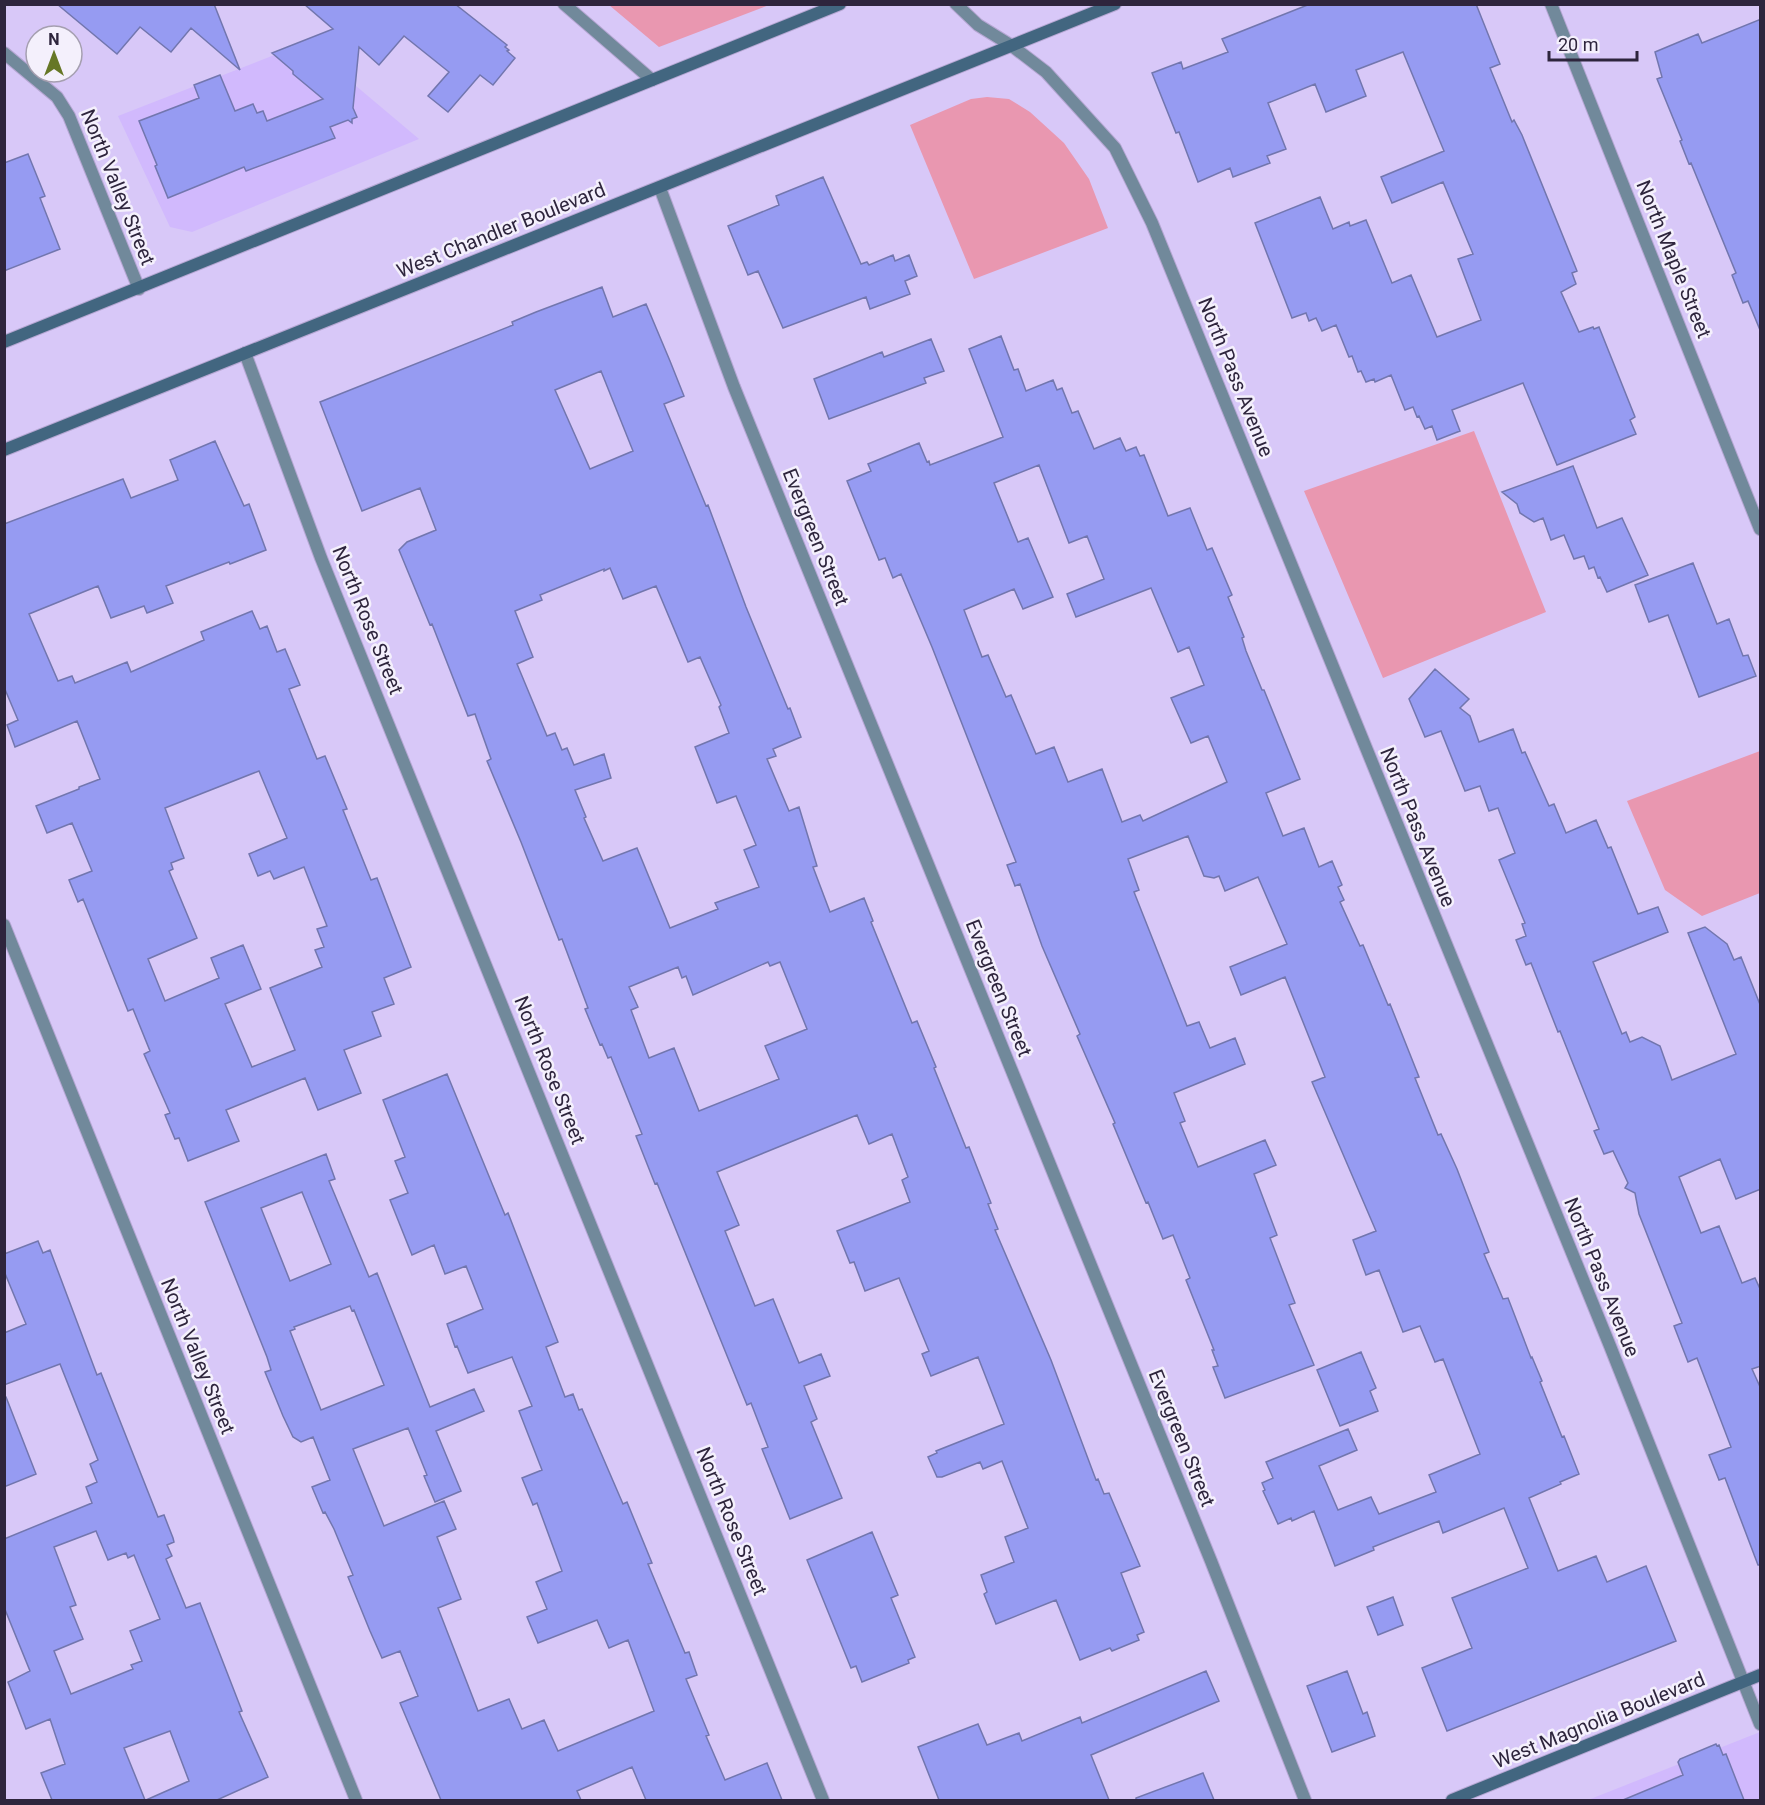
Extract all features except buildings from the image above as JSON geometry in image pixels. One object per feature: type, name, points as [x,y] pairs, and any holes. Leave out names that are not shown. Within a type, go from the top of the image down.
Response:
[{"type":"main road","points":[[4,342],[840,4]]},
{"type":"main road","name":"West Chandler Boulevard","points":[[4,450],[1115,4]]},
{"type":"main road","name":"West Magnolia Boulevard","points":[[1452,1800],[1761,1675]]},
{"type":"street","points":[[564,4],[652,80]]},
{"type":"street","name":"North Pass Avenue","points":[[956,4],[978,25],[1012,46],[1046,72],[1115,148],[1152,224],[1610,1346],[1654,1461],[1761,1724]]},
{"type":"street","name":"North Maple Street","points":[[1551,4],[1761,529]]},
{"type":"street","name":"North Valley Street","points":[[4,53],[57,97],[69,116],[139,289]]},
{"type":"street","name":"Evergreen Street","points":[[660,188],[734,387],[1211,1561],[1305,1800]]},
{"type":"street","name":"North Rose Street","points":[[245,353],[321,558],[823,1800]]},
{"type":"street","name":"North Valley Street","points":[[4,925],[356,1800]]},
{"type":"shaded area","points":[[609,5],[769,5],[659,47]]},
{"type":"shaded area","points":[[305,43],[419,139],[192,232],[170,227],[118,116]]},
{"type":"shaded area","points":[[987,97],[1009,99],[1030,112],[1064,143],[1089,179],[1108,228],[974,279],[910,125],[971,99]]},
{"type":"shaded area","points":[[1474,431],[1546,612],[1383,678],[1304,491]]},
{"type":"shaded area","points":[[1760,751],[1760,893],[1702,916],[1665,890],[1627,801]]},
{"type":"shaded area","points":[[1760,1732],[1760,1800],[1588,1800]]}]
